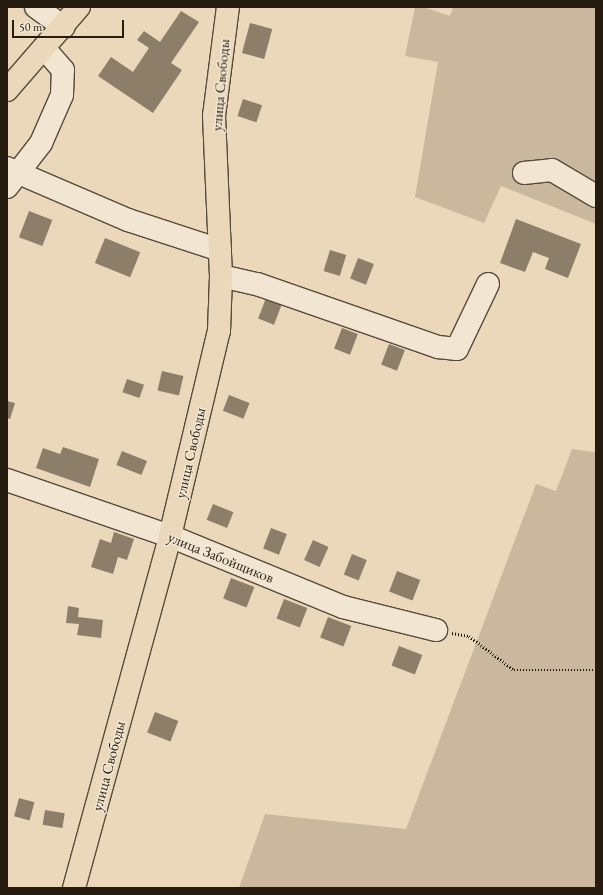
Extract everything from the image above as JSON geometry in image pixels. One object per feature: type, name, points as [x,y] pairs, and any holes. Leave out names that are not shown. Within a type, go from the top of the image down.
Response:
[{"type":"main road","points":[[7,90],[45,49],[79,7]]},
{"type":"main road","name":"улица Свободы","points":[[74,888],[170,536],[219,331],[221,276],[214,116],[228,7]]},
{"type":"street","points":[[36,7],[64,27]]},
{"type":"street","points":[[45,49],[63,70],[62,95],[41,143],[10,176],[128,220],[220,250]]},
{"type":"street","points":[[524,173],[552,170],[596,196]]},
{"type":"street","points":[[221,276],[257,284],[438,347],[457,349],[488,284]]},
{"type":"street","name":"улица Забойщиков","points":[[7,480],[170,536],[343,607],[436,630]]},
{"type":"path","points":[[436,630],[470,636],[514,670],[596,670]]},
{"type":"shaded area","points":[[415,7],[423,7],[450,16],[453,7],[596,7],[596,224],[501,186],[484,223],[415,197],[438,62],[405,56]]},
{"type":"shaded area","points":[[596,447],[596,888],[239,888],[265,814],[406,829],[536,484],[556,491],[572,449],[594,452]]},
{"type":"building","points":[[181,11],[199,22],[171,63],[182,70],[153,113],[98,76],[111,57],[133,72],[149,48],[137,40],[144,31],[160,42]]},
{"type":"building","points":[[250,23],[272,29],[264,59],[242,53]]},
{"type":"building","points":[[243,99],[262,105],[256,122],[237,116]]},
{"type":"building","points":[[29,211],[52,220],[42,246],[19,237]]},
{"type":"building","points":[[516,219],[581,244],[568,278],[545,269],[549,258],[533,252],[525,272],[500,263]]},
{"type":"building","points":[[105,238],[140,252],[130,277],[95,263]]},
{"type":"building","points":[[330,250],[346,255],[340,276],[324,271]]},
{"type":"building","points":[[358,258],[374,264],[366,285],[350,279]]},
{"type":"building","points":[[266,298],[282,304],[274,325],[258,319]]},
{"type":"building","points":[[342,328],[358,334],[350,355],[334,349]]},
{"type":"building","points":[[389,344],[405,350],[397,371],[381,365]]},
{"type":"building","points":[[162,371],[183,376],[179,395],[158,390]]},
{"type":"building","points":[[127,379],[144,385],[139,398],[122,392]]},
{"type":"building","points":[[229,395],[250,403],[243,419],[223,411]]},
{"type":"building","points":[[7,401],[15,403],[10,419],[7,418]]},
{"type":"building","points":[[63,447],[99,459],[90,487],[36,468],[43,448],[60,454]]},
{"type":"building","points":[[122,451],[147,461],[141,475],[116,465]]},
{"type":"building","points":[[213,504],[233,512],[227,528],[207,520]]},
{"type":"building","points":[[271,528],[287,534],[279,555],[263,549]]},
{"type":"building","points":[[114,532],[134,539],[127,560],[118,557],[113,574],[91,567],[100,539],[111,543]]},
{"type":"building","points":[[313,540],[329,547],[320,567],[304,560]]},
{"type":"building","points":[[352,554],[367,560],[359,580],[344,574]]},
{"type":"building","points":[[397,571],[420,580],[412,600],[389,592]]},
{"type":"building","points":[[231,578],[254,587],[246,607],[223,599]]},
{"type":"building","points":[[284,599],[307,608],[300,628],[276,619]]},
{"type":"building","points":[[68,606],[79,608],[78,617],[103,620],[101,638],[77,635],[79,624],[66,623]]},
{"type":"building","points":[[328,617],[351,626],[343,646],[320,638]]},
{"type":"building","points":[[399,646],[422,655],[415,675],[391,666]]},
{"type":"building","points":[[155,712],[178,721],[170,741],[147,733]]},
{"type":"building","points":[[19,798],[34,802],[30,820],[14,816]]},
{"type":"building","points":[[45,810],[65,813],[62,828],[43,825]]}]
